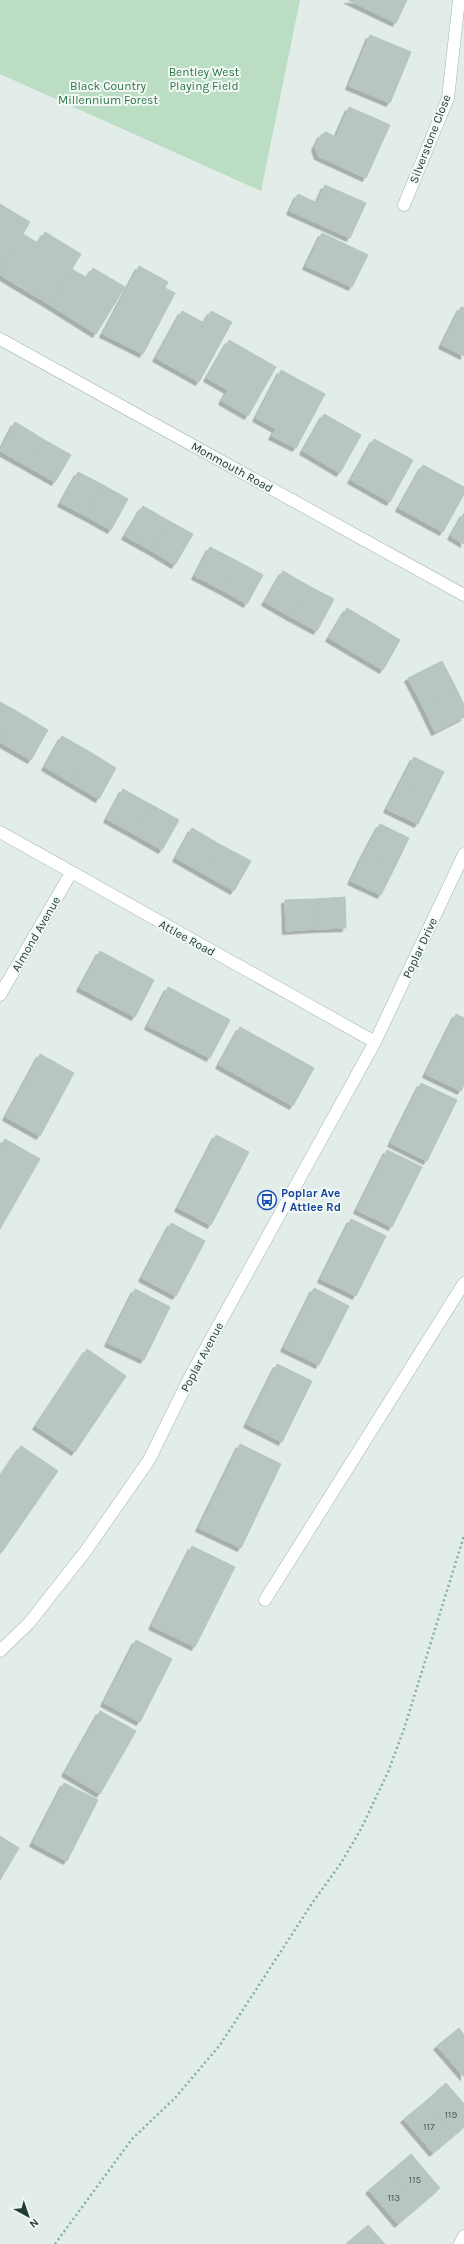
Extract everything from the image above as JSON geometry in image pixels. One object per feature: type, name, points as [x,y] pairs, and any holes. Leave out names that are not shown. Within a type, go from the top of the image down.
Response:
[{"type":"street","name":"Silverstone Close","points":[[404,205],[448,98],[459,0]]},
{"type":"street","name":"Monmouth Road","points":[[0,339],[464,595]]},
{"type":"street","name":"Attlee Road","points":[[0,832],[375,1042]]},
{"type":"street","name":"Poplar Drive","points":[[375,1042],[464,854]]},
{"type":"street","name":"Almond Avenue","points":[[0,995],[71,873]]},
{"type":"street","name":"Poplar Avenue","points":[[0,1651],[29,1623],[86,1552],[149,1460],[191,1375],[375,1042]]},
{"type":"street","points":[[265,1600],[464,1284]]},
{"type":"street","points":[[460,2244],[464,2236]]},
{"type":"path","points":[[55,2244],[132,2139],[175,2098],[220,2045],[313,1902],[341,1863],[361,1829],[388,1772],[404,1729],[464,1536]]},
{"type":"green space","name":"Bentley West Playing Field","points":[[0,0],[300,0],[261,191],[0,74]]},
{"type":"building","points":[[348,0],[407,0],[396,23]]},
{"type":"building","points":[[370,35],[411,52],[390,103],[349,86]]},
{"type":"building","points":[[349,107],[390,125],[366,178],[318,156],[315,147],[321,135],[326,132],[336,137]]},
{"type":"building","points":[[325,185],[366,203],[350,238],[290,211],[298,194],[317,203]]},
{"type":"building","points":[[0,204],[30,222],[0,272]]},
{"type":"building","points":[[45,232],[81,254],[50,305],[0,275],[0,272],[23,234],[38,243]]},
{"type":"building","points":[[322,233],[368,255],[352,287],[306,266]]},
{"type":"building","points":[[139,266],[168,282],[165,288],[175,293],[143,354],[103,334]]},
{"type":"building","points":[[93,268],[125,287],[96,334],[50,305],[72,269],[87,278]]},
{"type":"building","points":[[461,307],[464,308],[464,356],[442,345]]},
{"type":"building","points":[[182,311],[204,323],[211,311],[232,322],[199,382],[156,358]]},
{"type":"building","points":[[229,340],[276,367],[248,416],[222,401],[228,390],[207,378]]},
{"type":"building","points":[[281,370],[325,394],[296,448],[272,436],[276,429],[256,418]]},
{"type":"building","points":[[324,414],[361,435],[340,473],[303,451]]},
{"type":"building","points":[[15,422],[43,439],[27,466],[0,451]]},
{"type":"building","points":[[43,439],[71,455],[55,482],[27,466]]},
{"type":"building","points":[[374,439],[413,460],[390,502],[351,480]]},
{"type":"building","points":[[423,465],[464,487],[464,494],[443,532],[399,508]]},
{"type":"building","points":[[78,472],[103,485],[86,516],[61,503]]},
{"type":"building","points":[[103,485],[128,499],[111,530],[86,516]]},
{"type":"building","points":[[143,506],[169,521],[152,551],[125,536]]},
{"type":"building","points":[[464,513],[464,544],[451,536]]},
{"type":"building","points":[[169,521],[193,534],[175,565],[152,551]]},
{"type":"building","points":[[210,547],[237,561],[222,590],[195,576]]},
{"type":"building","points":[[237,561],[263,575],[247,604],[222,590]]},
{"type":"building","points":[[283,571],[309,586],[291,617],[265,602]]},
{"type":"building","points":[[309,586],[334,599],[317,631],[291,617]]},
{"type":"building","points":[[347,608],[374,624],[356,654],[329,638]]},
{"type":"building","points":[[374,624],[400,640],[383,670],[356,654]]},
{"type":"building","points":[[442,661],[457,690],[423,707],[408,678]]},
{"type":"building","points":[[457,690],[464,705],[464,717],[435,732],[423,707]]},
{"type":"building","points":[[0,702],[18,712],[0,742]]},
{"type":"building","points":[[18,712],[48,730],[31,760],[0,742]]},
{"type":"building","points":[[62,736],[90,752],[72,783],[45,767]]},
{"type":"building","points":[[90,752],[116,768],[99,799],[72,783]]},
{"type":"building","points":[[414,757],[444,772],[431,798],[401,782]]},
{"type":"building","points":[[401,782],[431,798],[418,824],[387,809]]},
{"type":"building","points":[[123,789],[150,804],[134,834],[107,819]]},
{"type":"building","points":[[150,804],[179,820],[162,850],[134,834]]},
{"type":"building","points":[[380,824],[409,838],[395,867],[365,852]]},
{"type":"building","points":[[192,828],[221,845],[204,874],[176,858]]},
{"type":"building","points":[[221,845],[251,861],[234,891],[204,874]]},
{"type":"building","points":[[365,852],[395,867],[381,895],[351,881]]},
{"type":"building","points":[[345,897],[346,928],[316,929],[315,899]]},
{"type":"building","points":[[315,899],[316,929],[286,931],[285,900]]},
{"type":"building","points":[[100,951],[154,980],[135,1017],[80,988]]},
{"type":"building","points":[[168,987],[230,1020],[210,1058],[148,1026]]},
{"type":"building","points":[[456,1014],[464,1018],[464,1085],[461,1091],[426,1074]]},
{"type":"building","points":[[240,1027],[314,1068],[293,1106],[219,1065]]},
{"type":"building","points":[[40,1054],[74,1073],[40,1136],[6,1117]]},
{"type":"building","points":[[421,1083],[457,1100],[427,1161],[391,1143]]},
{"type":"building","points":[[216,1135],[249,1152],[211,1225],[178,1208]]},
{"type":"building","points":[[5,1139],[40,1159],[0,1229],[0,1147]]},
{"type":"building","points":[[387,1150],[422,1167],[392,1227],[357,1210]]},
{"type":"building","points":[[351,1219],[386,1236],[356,1296],[321,1279]]},
{"type":"building","points":[[171,1223],[205,1241],[176,1296],[142,1278]]},
{"type":"building","points":[[314,1288],[349,1306],[319,1365],[284,1348]]},
{"type":"building","points":[[135,1289],[170,1307],[144,1360],[108,1343]]},
{"type":"building","points":[[87,1349],[126,1376],[75,1452],[36,1426]]},
{"type":"building","points":[[277,1364],[312,1381],[282,1442],[247,1424]]},
{"type":"building","points":[[240,1444],[281,1464],[241,1548],[199,1528]]},
{"type":"building","points":[[21,1446],[58,1471],[2,1552],[0,1550],[0,1477]]},
{"type":"building","points":[[192,1546],[235,1567],[195,1647],[152,1626]]},
{"type":"building","points":[[136,1640],[172,1659],[140,1722],[104,1703]]},
{"type":"building","points":[[100,1711],[136,1731],[100,1794],[65,1773]]},
{"type":"building","points":[[64,1783],[98,1800],[67,1861],[33,1843]]},
{"type":"building","points":[[0,1836],[19,1848],[0,1880]]},
{"type":"building","points":[[459,2028],[464,2035],[464,2077],[437,2046]]},
{"type":"building","points":[[446,2083],[464,2104],[464,2127],[454,2135],[425,2102]]},
{"type":"building","points":[[425,2102],[454,2135],[433,2153],[404,2119]]},
{"type":"building","points":[[411,2154],[440,2188],[419,2206],[390,2172]]},
{"type":"building","points":[[390,2172],[419,2206],[398,2224],[369,2190]]},
{"type":"building","points":[[368,2225],[385,2244],[347,2243]]},
{"type":"place","name":"Poplar Ave / Attlee Rd","points":[[267,1200]]},
{"type":"park label","name":"Black Country Millennium Forest","points":[[108,93]]}]
